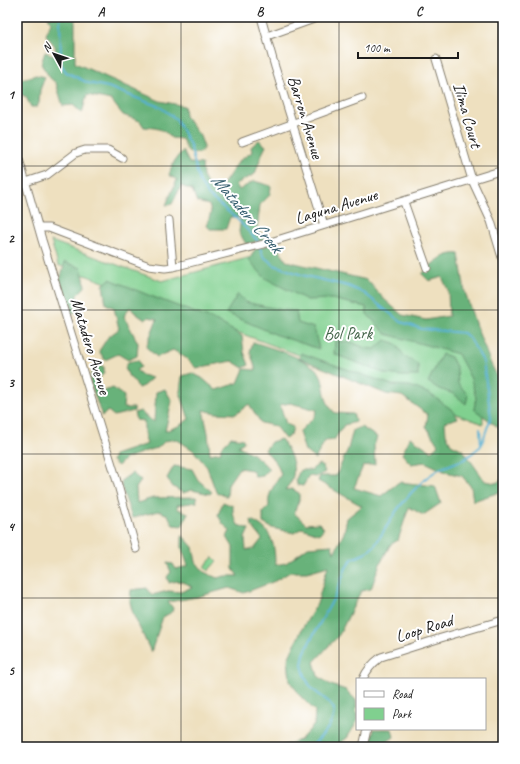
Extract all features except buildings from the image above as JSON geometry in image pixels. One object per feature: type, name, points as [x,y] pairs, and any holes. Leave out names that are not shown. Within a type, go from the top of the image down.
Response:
[{"type":"street","name":"Barron Avenue","points":[[261,17],[274,67],[324,225]]},
{"type":"street","points":[[267,36],[315,17]]},
{"type":"street","name":"Ilima Court","points":[[436,58],[472,180],[491,221],[503,261]]},
{"type":"street","points":[[242,142],[362,98]]},
{"type":"street","points":[[17,179],[26,182],[47,175],[76,153],[85,150],[108,150],[122,158]]},
{"type":"street","name":"Matadero Avenue","points":[[17,152],[136,549]]},
{"type":"street","name":"Laguna Avenue","points":[[39,228],[49,228],[149,266],[173,268],[254,247],[404,202],[503,170]]},
{"type":"street","points":[[404,202],[427,268]]},
{"type":"street","points":[[169,220],[173,268]]},
{"type":"street","name":"Loop Road","points":[[363,678],[366,672],[381,657],[503,620]]},
{"type":"street","points":[[363,747],[367,730]]},
{"type":"green space","points":[[48,17],[75,17],[75,63],[160,101],[184,106],[185,116],[200,136],[204,147],[200,153],[190,153],[182,139],[171,138],[162,130],[144,127],[140,121],[123,115],[111,100],[87,95],[82,113],[73,105],[63,106],[56,83],[50,78],[41,64],[45,52],[56,56],[55,46],[46,35],[51,22]]},
{"type":"green space","points":[[36,75],[45,77],[40,90],[39,103],[37,107],[31,107],[26,97],[17,92],[17,79]]},
{"type":"green space","points":[[259,140],[266,146],[255,174],[236,184],[239,190],[254,181],[271,186],[270,195],[260,205],[257,229],[267,239],[246,244],[239,232],[241,217],[230,217],[226,229],[210,229],[207,226],[211,212],[209,205],[197,202],[192,190],[181,186],[172,204],[166,205],[177,180],[169,175],[176,159],[183,151],[189,163],[202,164],[203,177],[211,190],[218,192],[239,161],[252,152],[251,147]]},
{"type":"green space","name":"Bol Park","points":[[51,241],[162,281],[259,255],[364,297],[456,343],[482,389],[483,424],[58,265]]},
{"type":"green space","points":[[276,243],[286,261],[367,280],[384,299],[402,315],[426,320],[449,316],[448,290],[442,277],[429,281],[422,274],[443,257],[459,254],[465,292],[476,326],[491,364],[502,386],[500,410],[503,412],[503,431],[474,409],[476,398],[471,379],[458,354],[386,334],[367,314],[366,307],[332,299],[307,300],[265,278],[249,260],[256,248]]},
{"type":"green space","points":[[65,262],[81,268],[85,287],[77,295],[76,311],[70,316],[60,280]]},
{"type":"green space","points":[[110,279],[217,321],[242,336],[244,352],[249,365],[243,368],[232,361],[196,368],[186,358],[173,350],[157,357],[146,347],[157,319],[149,317],[145,320],[135,313],[130,307],[124,316],[138,343],[137,356],[128,360],[118,354],[105,360],[99,351],[108,337],[119,329],[114,308],[106,304],[103,285]]},
{"type":"green space","points":[[238,294],[245,302],[282,310],[296,311],[298,323],[314,328],[319,349],[277,335],[226,313]]},
{"type":"green space","points":[[385,340],[395,343],[405,357],[418,364],[418,376],[386,374],[334,354],[335,341],[351,342],[365,348],[375,349]]},
{"type":"green space","points":[[253,342],[291,355],[317,370],[321,376],[328,404],[331,409],[335,413],[353,414],[356,422],[344,425],[334,440],[325,441],[315,459],[305,451],[299,432],[314,417],[317,410],[290,403],[280,405],[286,424],[293,427],[291,435],[285,439],[275,426],[261,423],[249,404],[236,414],[216,413],[203,410],[208,433],[210,454],[221,452],[221,447],[231,437],[243,439],[244,442],[238,446],[255,456],[269,469],[263,476],[255,477],[252,470],[239,468],[228,484],[227,497],[216,492],[207,467],[193,450],[176,439],[165,441],[158,448],[125,459],[118,466],[112,461],[114,455],[147,444],[144,433],[144,421],[136,420],[134,413],[141,411],[154,422],[156,392],[165,389],[172,401],[165,431],[179,426],[189,419],[180,392],[182,376],[192,373],[202,378],[216,390],[238,383],[244,369],[256,370],[250,351]]},
{"type":"green space","points":[[301,353],[392,385],[410,386],[430,394],[451,409],[458,418],[445,422],[446,434],[451,444],[463,450],[485,481],[496,483],[503,479],[503,491],[473,501],[471,487],[462,476],[446,472],[425,462],[411,464],[402,454],[410,437],[431,451],[438,445],[426,426],[428,415],[402,396],[386,394],[299,358]]},
{"type":"green space","points":[[442,354],[451,357],[457,369],[458,384],[468,395],[466,404],[454,394],[439,389],[428,382]]},
{"type":"green space","points":[[138,360],[141,367],[136,370],[142,375],[152,378],[143,386],[138,388],[135,382],[129,377],[125,368],[128,362]]},
{"type":"green space","points":[[96,363],[104,367],[104,373],[97,381],[101,392],[113,388],[124,396],[123,408],[134,408],[134,411],[114,416],[108,411],[102,416],[90,382],[91,374]]},
{"type":"green space","points":[[361,427],[377,437],[374,446],[375,464],[363,466],[354,488],[381,496],[399,482],[435,486],[441,503],[423,515],[409,507],[398,540],[390,545],[379,566],[371,589],[361,591],[339,635],[314,662],[318,676],[331,685],[346,690],[356,700],[356,724],[347,738],[334,747],[280,747],[300,740],[314,725],[315,711],[302,698],[290,681],[288,659],[302,629],[317,604],[328,566],[307,572],[290,572],[275,581],[244,593],[229,588],[197,597],[168,602],[173,608],[172,612],[163,617],[151,652],[133,614],[130,602],[131,590],[147,588],[152,595],[168,591],[181,592],[192,587],[181,582],[169,583],[167,577],[171,572],[167,563],[173,564],[176,569],[188,566],[182,548],[182,535],[193,547],[196,562],[204,572],[217,578],[225,576],[238,576],[233,569],[233,547],[227,537],[230,531],[223,524],[218,515],[223,502],[233,506],[233,514],[238,525],[249,529],[245,538],[246,550],[254,549],[262,539],[252,526],[251,520],[264,528],[273,544],[275,565],[286,563],[308,547],[332,545],[334,553],[344,533],[347,518],[362,506],[318,481],[320,476],[336,476],[348,449],[353,430]]},
{"type":"green space","points":[[281,439],[287,448],[294,469],[290,483],[285,490],[292,489],[299,493],[299,500],[294,513],[306,524],[319,523],[324,528],[319,534],[302,528],[294,533],[272,528],[263,523],[263,512],[269,506],[270,493],[281,474],[277,464],[265,450],[271,442]]},
{"type":"green space","points":[[319,464],[323,467],[325,472],[316,477],[309,476],[303,486],[297,485],[296,479],[300,470],[311,470]]},
{"type":"green space","points":[[174,466],[192,469],[198,480],[212,492],[210,494],[192,490],[183,493],[173,487],[167,478]]},
{"type":"green space","points":[[132,473],[141,481],[136,488],[137,503],[153,498],[196,497],[197,502],[177,505],[178,509],[188,513],[182,526],[173,525],[168,515],[159,511],[132,518],[121,486],[122,480]]},
{"type":"green space","points":[[213,557],[217,561],[208,571],[204,567]]},
{"type":"green space","points":[[374,730],[392,730],[394,737],[379,747],[374,747],[371,743]]},
{"type":"waterway","name":"Matadero Creek","points":[[60,17],[61,64],[66,72],[88,83],[108,87],[160,107],[176,119],[190,145],[202,186],[209,196],[236,218],[257,240],[258,244]]},
{"type":"waterway","name":"Matadero Creek","points":[[260,248],[263,256],[274,265],[302,275],[348,286],[364,293],[401,322],[422,329],[464,333],[470,339],[483,361],[491,417],[481,446],[465,459],[439,469],[426,478],[397,510],[375,545],[366,553],[352,559],[346,568],[335,596],[304,654],[302,665],[306,679],[312,689],[329,702],[334,709],[330,725],[311,747]]},
{"type":"waterway","name":"Matadero Creek","points":[[480,429],[481,445]]}]
